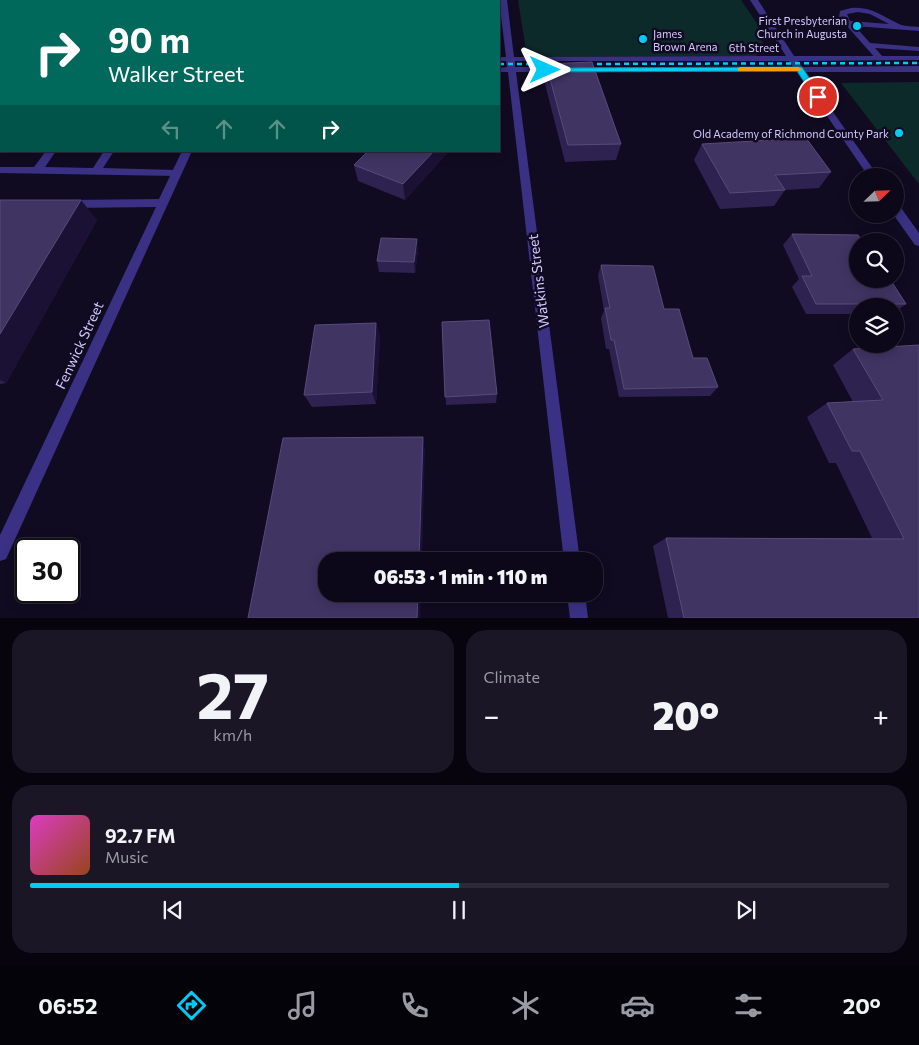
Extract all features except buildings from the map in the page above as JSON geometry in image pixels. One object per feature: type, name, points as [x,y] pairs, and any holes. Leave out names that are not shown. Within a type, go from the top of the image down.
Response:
[{"type":"street","name":"Watkins Street","points":[[503,0],[507,63],[571,552]]},
{"type":"street","points":[[754,0],[867,168]]},
{"type":"street","points":[[880,58],[843,17],[844,13],[867,10],[884,17],[898,27]]},
{"type":"street","points":[[848,23],[919,29]]},
{"type":"street","points":[[868,46],[919,49]]},
{"type":"street","name":"6th Street","points":[[507,63],[792,58],[919,58]]},
{"type":"street","name":"6th Street","points":[[507,63],[799,69],[919,69]]},
{"type":"street","points":[[37,170],[50,152]]},
{"type":"street","points":[[96,172],[108,152]]},
{"type":"street","name":"Fenwick Street","points":[[0,553],[187,152]]},
{"type":"street","points":[[0,170],[176,174]]},
{"type":"street","points":[[57,204],[163,203]]},
{"type":"street","points":[[904,221],[919,242]]},
{"type":"street","points":[[577,602],[579,618]]},
{"type":"green space","name":"James Brown Arena","points":[[518,0],[741,0],[760,28],[764,52],[755,56],[533,57],[526,50]]},
{"type":"green space","name":"Old Academy of Richmond County Park","points":[[919,82],[919,184],[841,83]]},
{"type":"railway","points":[[579,64],[919,63]]},
{"type":"railway","points":[[500,64],[559,64]]},
{"type":"slow traffic","points":[[740,69],[798,69]]},
{"type":"place","name":"First Presbyterian Church in Augusta","points":[[857,26]]},
{"type":"place","name":"James Brown Arena","points":[[643,39]]},
{"type":"place","name":"Old Academy of Richmond County Park","points":[[899,133]]},
{"type":"route","points":[[545,70],[799,69],[818,97]]}]
